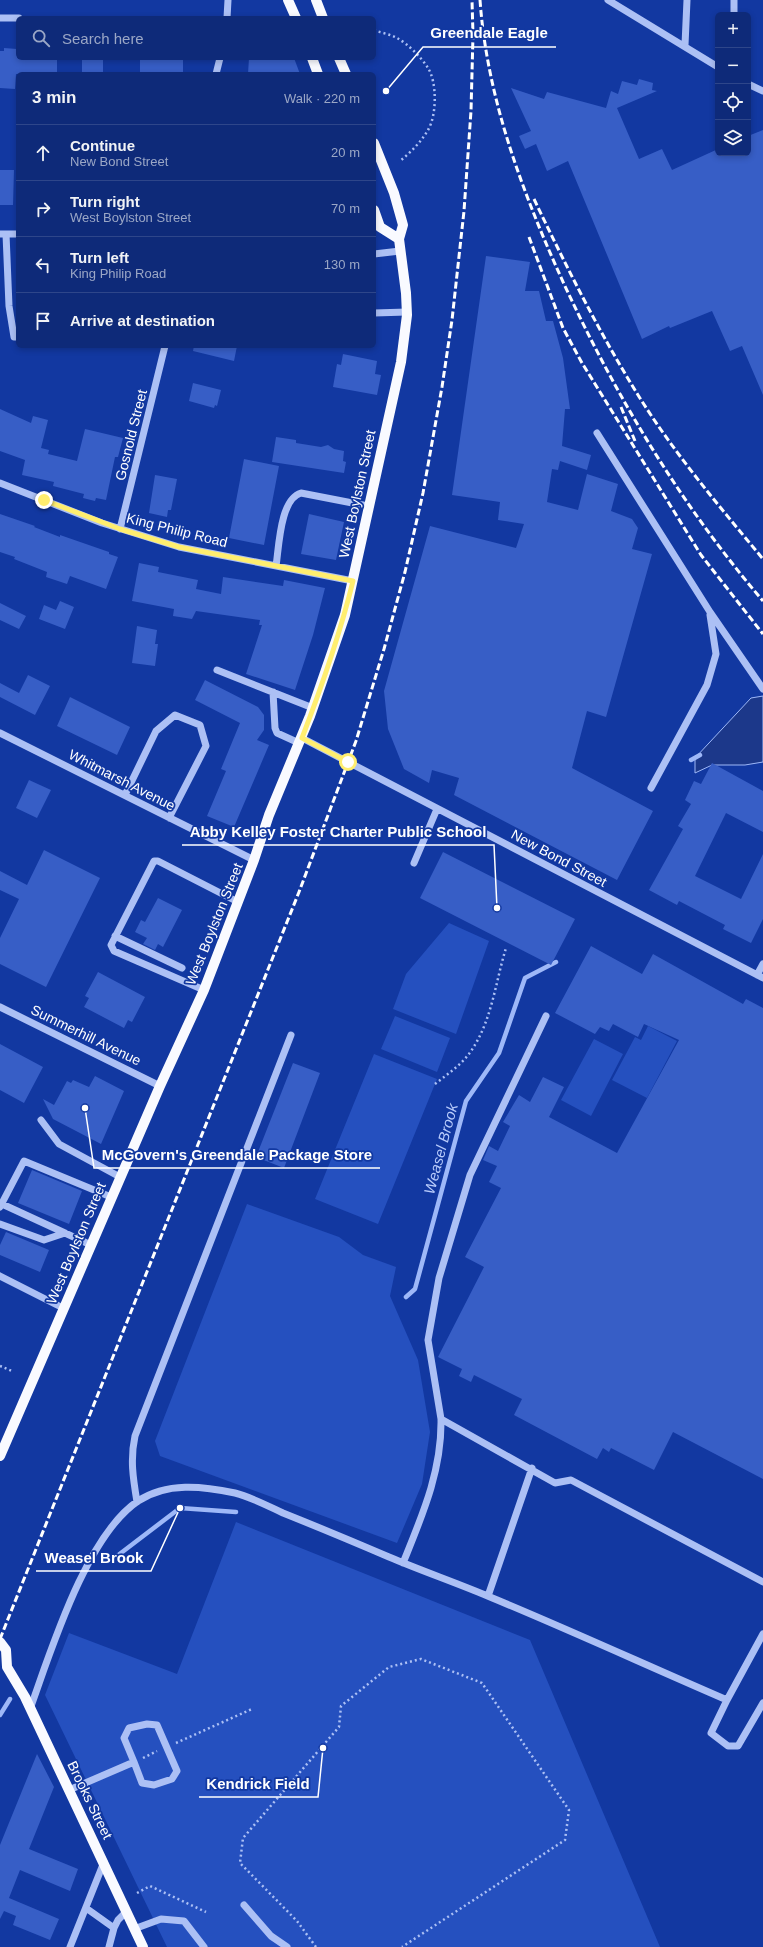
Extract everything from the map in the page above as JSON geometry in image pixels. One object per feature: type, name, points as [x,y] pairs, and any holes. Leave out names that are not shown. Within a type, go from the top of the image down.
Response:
[{"type":"main road","points":[[288,0],[295,16]]},
{"type":"main road","points":[[316,0],[322,16]]},
{"type":"main road","points":[[313,60],[317,72]]},
{"type":"main road","points":[[340,60],[345,72]]},
{"type":"main road","name":"West Boylston Street","points":[[0,1456],[111,1197],[204,990],[254,860],[269,815],[301,740],[345,615],[401,362],[407,312],[399,239],[403,225],[394,193],[376,148]]},
{"type":"main road","points":[[377,227],[399,239]]},
{"type":"main road","name":"Brooks Street","points":[[0,1642],[6,1650],[4,1666],[30,1709],[104,1862],[143,1947]]},
{"type":"street","points":[[227,16],[228,0]]},
{"type":"street","points":[[608,0],[685,45],[715,65]]},
{"type":"street","points":[[685,45],[687,0]]},
{"type":"street","points":[[734,0],[734,12]]},
{"type":"street","points":[[0,18],[16,18]]},
{"type":"street","points":[[216,72],[220,60]]},
{"type":"street","points":[[751,85],[763,91]]},
{"type":"street","points":[[16,234],[3,234],[9,306],[14,337],[16,337]]},
{"type":"street","points":[[376,254],[400,251]]},
{"type":"street","points":[[376,313],[407,312]]},
{"type":"street","name":"Gosnold Street","points":[[120,529],[164,348]]},
{"type":"street","points":[[597,433],[710,612],[763,689]]},
{"type":"street","name":"King Philip Road","points":[[0,483],[120,529],[179,547],[353,581]]},
{"type":"street","points":[[276,566],[282,522],[288,504],[296,495],[301,493],[368,506]]},
{"type":"street","points":[[650,788],[707,685],[716,654],[710,612]]},
{"type":"street","points":[[217,670],[313,708]]},
{"type":"street","name":"New Bond Street","points":[[273,692],[274,728],[277,733],[301,740],[760,977]]},
{"type":"street","points":[[125,796],[156,731],[175,715],[200,725],[206,746],[169,818]]},
{"type":"street","name":"Whitmarsh Avenue","points":[[0,733],[254,860]]},
{"type":"street","points":[[414,863],[437,809]]},
{"type":"street","points":[[204,990],[114,950],[111,945],[154,861],[158,861],[238,902]]},
{"type":"street","points":[[116,936],[182,968]]},
{"type":"street","points":[[760,977],[763,964]]},
{"type":"street","name":"Summerhill Avenue","points":[[0,1007],[160,1086]]},
{"type":"street","points":[[404,1563],[427,1503],[436,1473],[441,1442],[441,1419],[428,1340],[440,1278],[470,1175],[546,1016]]},
{"type":"street","points":[[137,1502],[132,1470],[132,1453],[135,1436],[291,1035]]},
{"type":"street","points":[[41,1120],[59,1144],[120,1177]]},
{"type":"street","points":[[91,1244],[1,1206],[24,1161],[111,1197]]},
{"type":"street","points":[[0,1224],[44,1240],[65,1233]]},
{"type":"street","points":[[0,1276],[63,1308]]},
{"type":"street","points":[[441,1419],[532,1468],[555,1483],[571,1480],[763,1582]]},
{"type":"street","points":[[488,1596],[532,1468]]},
{"type":"street","points":[[30,1709],[66,1610],[87,1567],[113,1525],[137,1502],[165,1489],[194,1487],[238,1494],[488,1596],[727,1700]]},
{"type":"street","points":[[763,1634],[711,1733],[728,1746],[738,1746],[763,1703]]},
{"type":"street","points":[[147,1724],[157,1725],[177,1771],[172,1779],[154,1785],[142,1783],[134,1762],[124,1738],[129,1728],[147,1724]]},
{"type":"street","points":[[69,1790],[134,1762]]},
{"type":"street","points":[[70,1947],[104,1862]]},
{"type":"street","points":[[244,1906],[271,1936],[287,1947]]},
{"type":"street","points":[[86,1908],[114,1928]]},
{"type":"street","points":[[109,1947],[114,1928],[118,1920],[126,1912]]},
{"type":"street","points":[[134,1929],[161,1919],[184,1921],[204,1947]]},
{"type":"path","points":[[376,31],[397,38],[413,51],[429,69],[434,90],[436,106],[429,128],[415,148],[400,161]]},
{"type":"path","points":[[435,1084],[456,1068],[473,1049],[481,1034],[506,948]]},
{"type":"path","points":[[0,1366],[12,1371]]},
{"type":"path","points":[[316,1947],[297,1921],[240,1863],[243,1838],[339,1727],[342,1706],[389,1667],[421,1658],[482,1683],[569,1810],[565,1840],[402,1947]]},
{"type":"path","points":[[134,1762],[252,1709]]},
{"type":"path","points":[[137,1893],[150,1886],[206,1912]]},
{"type":"shaded area","points":[[763,696],[763,762],[745,765],[712,765],[695,773],[695,758],[751,698]]},
{"type":"shaded area","points":[[449,923],[489,941],[456,1034],[393,1009],[406,974]]},
{"type":"shaded area","points":[[395,1016],[450,1038],[437,1072],[381,1049]]},
{"type":"shaded area","points":[[648,1026],[677,1041],[647,1098],[612,1080],[635,1037],[641,1040]]},
{"type":"shaded area","points":[[594,1039],[623,1054],[591,1116],[561,1100]]},
{"type":"shaded area","points":[[374,1054],[437,1079],[378,1224],[315,1199]]},
{"type":"shaded area","points":[[247,1204],[339,1237],[363,1255],[396,1267],[390,1296],[418,1360],[430,1432],[422,1484],[397,1543],[160,1456],[155,1441]]},
{"type":"shaded area","points":[[236,1522],[530,1640],[660,1947],[167,1947],[45,1695],[69,1633],[177,1674]]},
{"type":"building","points":[[4,48],[16,49],[16,60],[57,60],[57,72],[16,72],[15,89],[0,88],[0,51],[4,51]]},
{"type":"building","points":[[82,60],[103,60],[103,72],[82,72]]},
{"type":"building","points":[[140,60],[183,60],[183,72],[140,72]]},
{"type":"building","points":[[249,60],[295,60],[299,72],[248,72]]},
{"type":"building","points":[[639,79],[653,83],[652,90],[657,91],[617,108],[639,159],[662,149],[672,170],[715,150],[715,156],[751,156],[751,135],[763,130],[763,395],[742,346],[730,351],[712,311],[670,328],[669,326],[642,339],[568,161],[547,171],[536,144],[525,149],[519,136],[531,131],[511,88],[544,99],[547,92],[606,108],[611,91],[618,94],[622,81],[637,85]]},
{"type":"building","points":[[0,170],[14,170],[13,205],[0,205]]},
{"type":"building","points":[[486,256],[530,262],[525,291],[539,291],[546,321],[553,321],[563,358],[570,409],[565,409],[562,446],[591,455],[587,470],[560,461],[558,470],[552,469],[547,502],[578,510],[587,474],[618,484],[611,511],[632,519],[638,528],[632,549],[652,554],[606,717],[587,711],[572,768],[653,811],[617,880],[454,795],[459,778],[432,770],[429,783],[404,769],[388,729],[384,691],[430,526],[516,548],[524,524],[498,520],[500,502],[452,495]]},
{"type":"building","points":[[194,348],[237,348],[234,361],[193,351]]},
{"type":"building","points":[[343,354],[377,361],[375,374],[381,375],[377,395],[333,387],[337,364],[341,365]]},
{"type":"building","points":[[193,383],[221,390],[217,406],[215,405],[214,408],[189,401]]},
{"type":"building","points":[[0,409],[31,423],[33,416],[48,420],[41,448],[49,450],[48,454],[77,461],[85,429],[123,438],[118,457],[115,457],[106,500],[96,498],[95,501],[83,498],[84,494],[53,486],[54,482],[22,475],[25,460],[0,451]]},
{"type":"building","points":[[276,437],[296,440],[296,443],[321,447],[328,445],[334,449],[344,451],[343,461],[346,462],[344,473],[272,462]]},
{"type":"building","points":[[244,459],[279,466],[264,545],[229,538]]},
{"type":"building","points":[[155,475],[177,479],[171,510],[168,510],[167,517],[149,513]]},
{"type":"building","points":[[0,514],[35,526],[34,527],[60,537],[60,535],[109,552],[109,554],[118,557],[106,589],[70,576],[67,584],[46,577],[47,572],[14,559],[15,557],[0,552]]},
{"type":"building","points":[[309,514],[344,522],[336,560],[301,554]]},
{"type":"building","points":[[139,563],[159,567],[158,572],[198,580],[196,589],[221,594],[223,577],[283,586],[284,580],[325,588],[313,635],[295,690],[246,674],[262,625],[259,625],[260,620],[196,611],[192,619],[173,616],[174,609],[132,601]]},
{"type":"building","points":[[60,601],[74,607],[65,629],[39,619],[44,605],[56,610]]},
{"type":"building","points":[[0,603],[26,616],[19,629],[0,620]]},
{"type":"building","points":[[137,626],[157,630],[155,644],[158,644],[155,666],[132,663]]},
{"type":"building","points":[[28,675],[50,686],[35,715],[0,697],[0,683],[19,693]]},
{"type":"building","points":[[205,680],[258,707],[264,715],[264,730],[257,740],[269,745],[234,827],[207,816],[226,771],[221,769],[240,723],[195,700]]},
{"type":"building","points":[[70,697],[130,727],[117,755],[57,726]]},
{"type":"building","points":[[712,763],[763,791],[763,832],[726,813],[695,876],[741,899],[763,854],[763,919],[751,943],[723,929],[725,925],[679,901],[677,905],[649,890],[683,829],[678,826],[691,804],[685,800],[694,781],[701,784]]},
{"type":"building","points":[[29,780],[51,790],[37,818],[16,808]]},
{"type":"building","points":[[44,850],[100,878],[46,987],[0,964],[0,938],[19,899],[0,890],[0,871],[27,885]]},
{"type":"building","points":[[443,852],[575,919],[551,965],[420,898]]},
{"type":"building","points":[[158,898],[182,910],[163,947],[158,944],[155,950],[143,944],[147,938],[135,932],[141,920],[145,922]]},
{"type":"building","points":[[591,946],[642,974],[653,954],[743,1004],[746,999],[763,1008],[763,1479],[673,1432],[654,1470],[611,1448],[609,1452],[603,1448],[597,1459],[514,1415],[522,1399],[474,1375],[471,1382],[459,1376],[462,1369],[438,1357],[484,1267],[465,1257],[501,1188],[489,1182],[497,1166],[483,1160],[489,1146],[498,1151],[510,1126],[503,1122],[519,1095],[530,1102],[543,1077],[564,1087],[549,1117],[617,1153],[679,1040],[644,1024],[638,1037],[613,1024],[609,1031],[600,1027],[595,1034],[555,1013]]},
{"type":"building","points":[[98,972],[145,997],[132,1022],[128,1020],[124,1028],[84,1007],[89,998],[85,996]]},
{"type":"building","points":[[0,1044],[43,1067],[24,1103],[0,1090]]},
{"type":"building","points":[[293,1063],[320,1073],[284,1168],[256,1157]]},
{"type":"building","points":[[95,1076],[124,1091],[101,1144],[53,1119],[43,1099],[54,1105],[67,1081],[71,1083],[73,1080],[89,1087]]},
{"type":"building","points":[[32,1170],[82,1191],[69,1224],[18,1203]]},
{"type":"building","points":[[6,1232],[49,1250],[40,1272],[0,1255],[0,1245]]},
{"type":"building","points":[[37,1754],[54,1787],[29,1849],[78,1869],[70,1891],[20,1870],[9,1898],[59,1919],[50,1940],[13,1925],[16,1916],[4,1911],[0,1919],[0,1845]]},
{"type":"waterway","name":"Weasel Brook","points":[[691,760],[700,755]]},
{"type":"waterway","name":"Weasel Brook","points":[[406,1297],[415,1289],[466,1101],[499,1053],[525,978],[556,962]]},
{"type":"waterway","name":"Weasel Brook","points":[[117,1556],[180,1508],[236,1512]]},
{"type":"waterway","name":"Weasel Brook","points":[[0,1715],[10,1699]]},
{"type":"railway","points":[[0,1639],[299,892],[356,741],[384,649],[405,572],[423,493],[442,387],[452,320],[464,211],[471,111],[473,35],[472,0]]},
{"type":"railway","points":[[480,0],[490,73],[509,145],[521,181],[564,284],[606,368],[629,409],[678,489],[733,564],[763,601]]},
{"type":"railway","points":[[534,199],[583,298],[638,395],[682,458],[763,559]]},
{"type":"railway","points":[[529,237],[563,328],[582,363],[701,555],[763,634]]},
{"type":"railway","points":[[621,407],[635,441]]},
{"type":"place","name":"Greendale Eagle","points":[[386,91]]},
{"type":"place","name":"Abby Kelley Foster Charter Public School","points":[[497,908]]},
{"type":"place","name":"McGovern's Greendale Package Store","points":[[85,1108]]},
{"type":"place","name":"Weasel Brook","points":[[180,1508]]},
{"type":"place","name":"Kendrick Field","points":[[323,1748]]},
{"type":"route","points":[[44,500],[102,523],[179,547],[353,581],[345,615],[334,649],[302,738],[348,762]]}]
